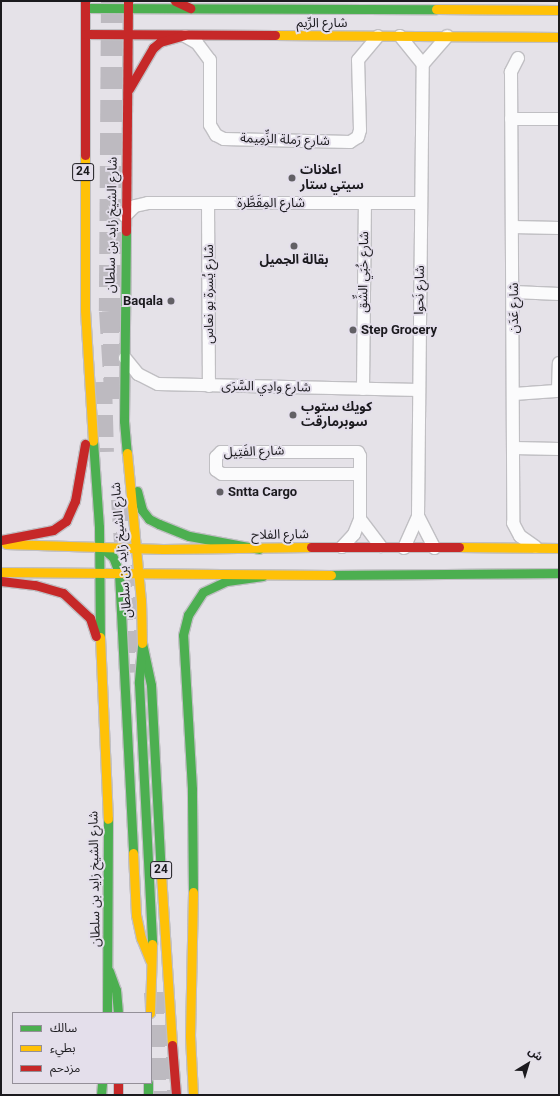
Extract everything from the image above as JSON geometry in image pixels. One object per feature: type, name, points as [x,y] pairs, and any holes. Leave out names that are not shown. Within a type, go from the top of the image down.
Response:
[{"type":"main road","points":[[175,1],[190,8]]},
{"type":"main road","name":"شارع الرِّيم","points":[[85,4],[164,8],[285,5],[394,9],[449,8],[559,10]]},
{"type":"main road","name":"شارع الشيخ زايد بن سلطان","points":[[85,4],[83,235],[90,411],[99,545],[100,647],[109,831],[109,971],[107,1012]]},
{"type":"main road","name":"شارع الشيخ زايد بن سلطان","points":[[128,5],[128,91],[123,356],[124,421],[138,574],[142,646],[151,685],[168,1014],[176,1095]]},
{"type":"main road","points":[[162,35],[155,23],[164,8]]},
{"type":"main road","name":"شارع الرِّيم","points":[[85,34],[559,37]]},
{"type":"main road","points":[[128,91],[153,48],[165,40],[184,35]]},
{"type":"main road","points":[[1,540],[53,530],[66,521],[75,501],[90,411]]},
{"type":"main road","points":[[124,421],[138,500],[149,519],[189,536],[259,549]]},
{"type":"main road","name":"شارع الفلاح","points":[[1,544],[99,545],[163,549],[259,549],[380,546],[404,548],[559,548]]},
{"type":"main road","points":[[99,545],[113,557],[119,573],[136,915],[141,938],[151,960]]},
{"type":"main road","points":[[1,572],[263,576],[559,573]]},
{"type":"main road","points":[[193,1095],[190,1036],[194,937],[193,813],[183,635],[188,615],[204,592],[227,582],[263,576]]},
{"type":"main road","points":[[1,581],[49,588],[73,599],[90,618],[100,647]]},
{"type":"main road","points":[[142,646],[139,683],[152,924],[150,1012]]},
{"type":"main road","points":[[109,971],[116,990],[118,1012]]},
{"type":"main road","points":[[100,1095],[102,1084]]},
{"type":"main road","points":[[118,1084],[118,1095]]},
{"type":"main road","points":[[148,1084],[148,1095]]},
{"type":"street","points":[[394,9],[403,1]]},
{"type":"street","points":[[438,1],[449,8]]},
{"type":"street","name":"شارع رَملة الزِّمِيمة","points":[[184,35],[197,43],[210,60],[210,125],[219,137],[350,142],[358,137],[360,130],[358,60],[378,36]]},
{"type":"street","points":[[400,36],[423,64],[447,36]]},
{"type":"street","name":"شارع عَدَن","points":[[518,58],[511,72],[514,292],[513,523],[520,536],[537,548]]},
{"type":"street","name":"شارع نَحوا","points":[[404,548],[418,516],[423,64]]},
{"type":"street","points":[[511,119],[559,119]]},
{"type":"street","name":"شارع المِقَطَّرة","points":[[125,217],[132,208],[141,204],[421,202]]},
{"type":"street","name":"شارع يُسرة بو نعاس","points":[[208,203],[209,386]]},
{"type":"street","name":"شارع خُبَي الشِّق","points":[[363,388],[365,203]]},
{"type":"street","points":[[512,227],[559,228]]},
{"type":"street","points":[[514,292],[559,294]]},
{"type":"street","name":"شارع وادِي السَّرَى","points":[[123,356],[138,374],[147,380],[158,384],[419,390]]},
{"type":"street","points":[[514,394],[556,391],[558,388],[559,363]]},
{"type":"street","points":[[514,448],[559,449]]},
{"type":"street","name":"شارع الفَتِيل","points":[[342,547],[354,534],[360,519],[360,474],[360,454],[355,450],[221,452],[216,457],[216,470],[222,474],[360,474]]},
{"type":"street","name":"شارع نَحوا","points":[[418,516],[434,548]]},
{"type":"street","points":[[360,519],[380,546]]},
{"type":"tunnel","points":[[112,1],[110,311],[116,407]]},
{"type":"tunnel","points":[[101,382],[103,452]]},
{"type":"tunnel","points":[[122,499],[134,673]]},
{"type":"tunnel","points":[[155,992],[161,1095]]},
{"type":"traffic: fast","points":[[85,8],[436,9]]},
{"type":"traffic: fast","points":[[126,231],[124,421],[127,453]]},
{"type":"traffic: fast","points":[[93,441],[99,527],[100,637]]},
{"type":"traffic: fast","points":[[137,491],[142,510],[149,519],[159,524],[189,536],[259,549]]},
{"type":"traffic: fast","points":[[99,545],[113,557],[119,573],[133,853]]},
{"type":"traffic: fast","points":[[331,575],[559,573]]},
{"type":"traffic: fast","points":[[193,892],[192,789],[183,635],[188,615],[203,592],[227,581],[263,576]]},
{"type":"traffic: fast","points":[[142,643],[151,685],[161,874]]},
{"type":"traffic: fast","points":[[142,646],[139,683],[152,944]]},
{"type":"traffic: fast","points":[[107,1012],[108,819]]},
{"type":"traffic: fast","points":[[109,971],[116,990],[118,1012]]},
{"type":"traffic: fast","points":[[101,1095],[102,1084]]},
{"type":"traffic: fast","points":[[148,1084],[148,1095]]},
{"type":"traffic: slow","points":[[436,9],[559,10]]},
{"type":"traffic: slow","points":[[275,35],[559,37]]},
{"type":"traffic: slow","points":[[85,155],[85,310],[93,441]]},
{"type":"traffic: slow","points":[[127,453],[141,600],[142,643]]},
{"type":"traffic: slow","points":[[6,544],[163,549],[311,547]]},
{"type":"traffic: slow","points":[[459,547],[559,548]]},
{"type":"traffic: slow","points":[[1,572],[331,575]]},
{"type":"traffic: slow","points":[[100,637],[108,819]]},
{"type":"traffic: slow","points":[[133,853],[136,915],[141,938],[150,960]]},
{"type":"traffic: slow","points":[[161,874],[172,1045]]},
{"type":"traffic: slow","points":[[193,892],[190,1036],[193,1095]]},
{"type":"traffic: slow","points":[[150,1012],[152,944]]},
{"type":"traffic: jam","points":[[85,1],[85,155]]},
{"type":"traffic: jam","points":[[126,231],[128,1]]},
{"type":"traffic: jam","points":[[175,1],[190,8]]},
{"type":"traffic: jam","points":[[85,34],[275,35]]},
{"type":"traffic: jam","points":[[129,89],[153,48],[160,42],[184,35]]},
{"type":"traffic: jam","points":[[1,540],[53,530],[66,521],[75,501],[85,444]]},
{"type":"traffic: jam","points":[[311,547],[459,547]]},
{"type":"traffic: jam","points":[[1,581],[35,585],[63,593],[90,618],[96,636]]},
{"type":"traffic: jam","points":[[172,1045],[176,1095]]},
{"type":"traffic: jam","points":[[118,1084],[118,1095]]},
{"type":"place","name":"اعلانات سيتي ستار","points":[[292,178]]},
{"type":"place","name":"بقالة الجميل","points":[[294,246]]},
{"type":"place","name":"Baqala","points":[[171,301]]},
{"type":"place","name":"Step Grocery","points":[[353,330]]},
{"type":"place","name":"كويك ستوب سوبرمارقت","points":[[293,415]]},
{"type":"place","name":"Sntta Cargo","points":[[220,492]]}]
